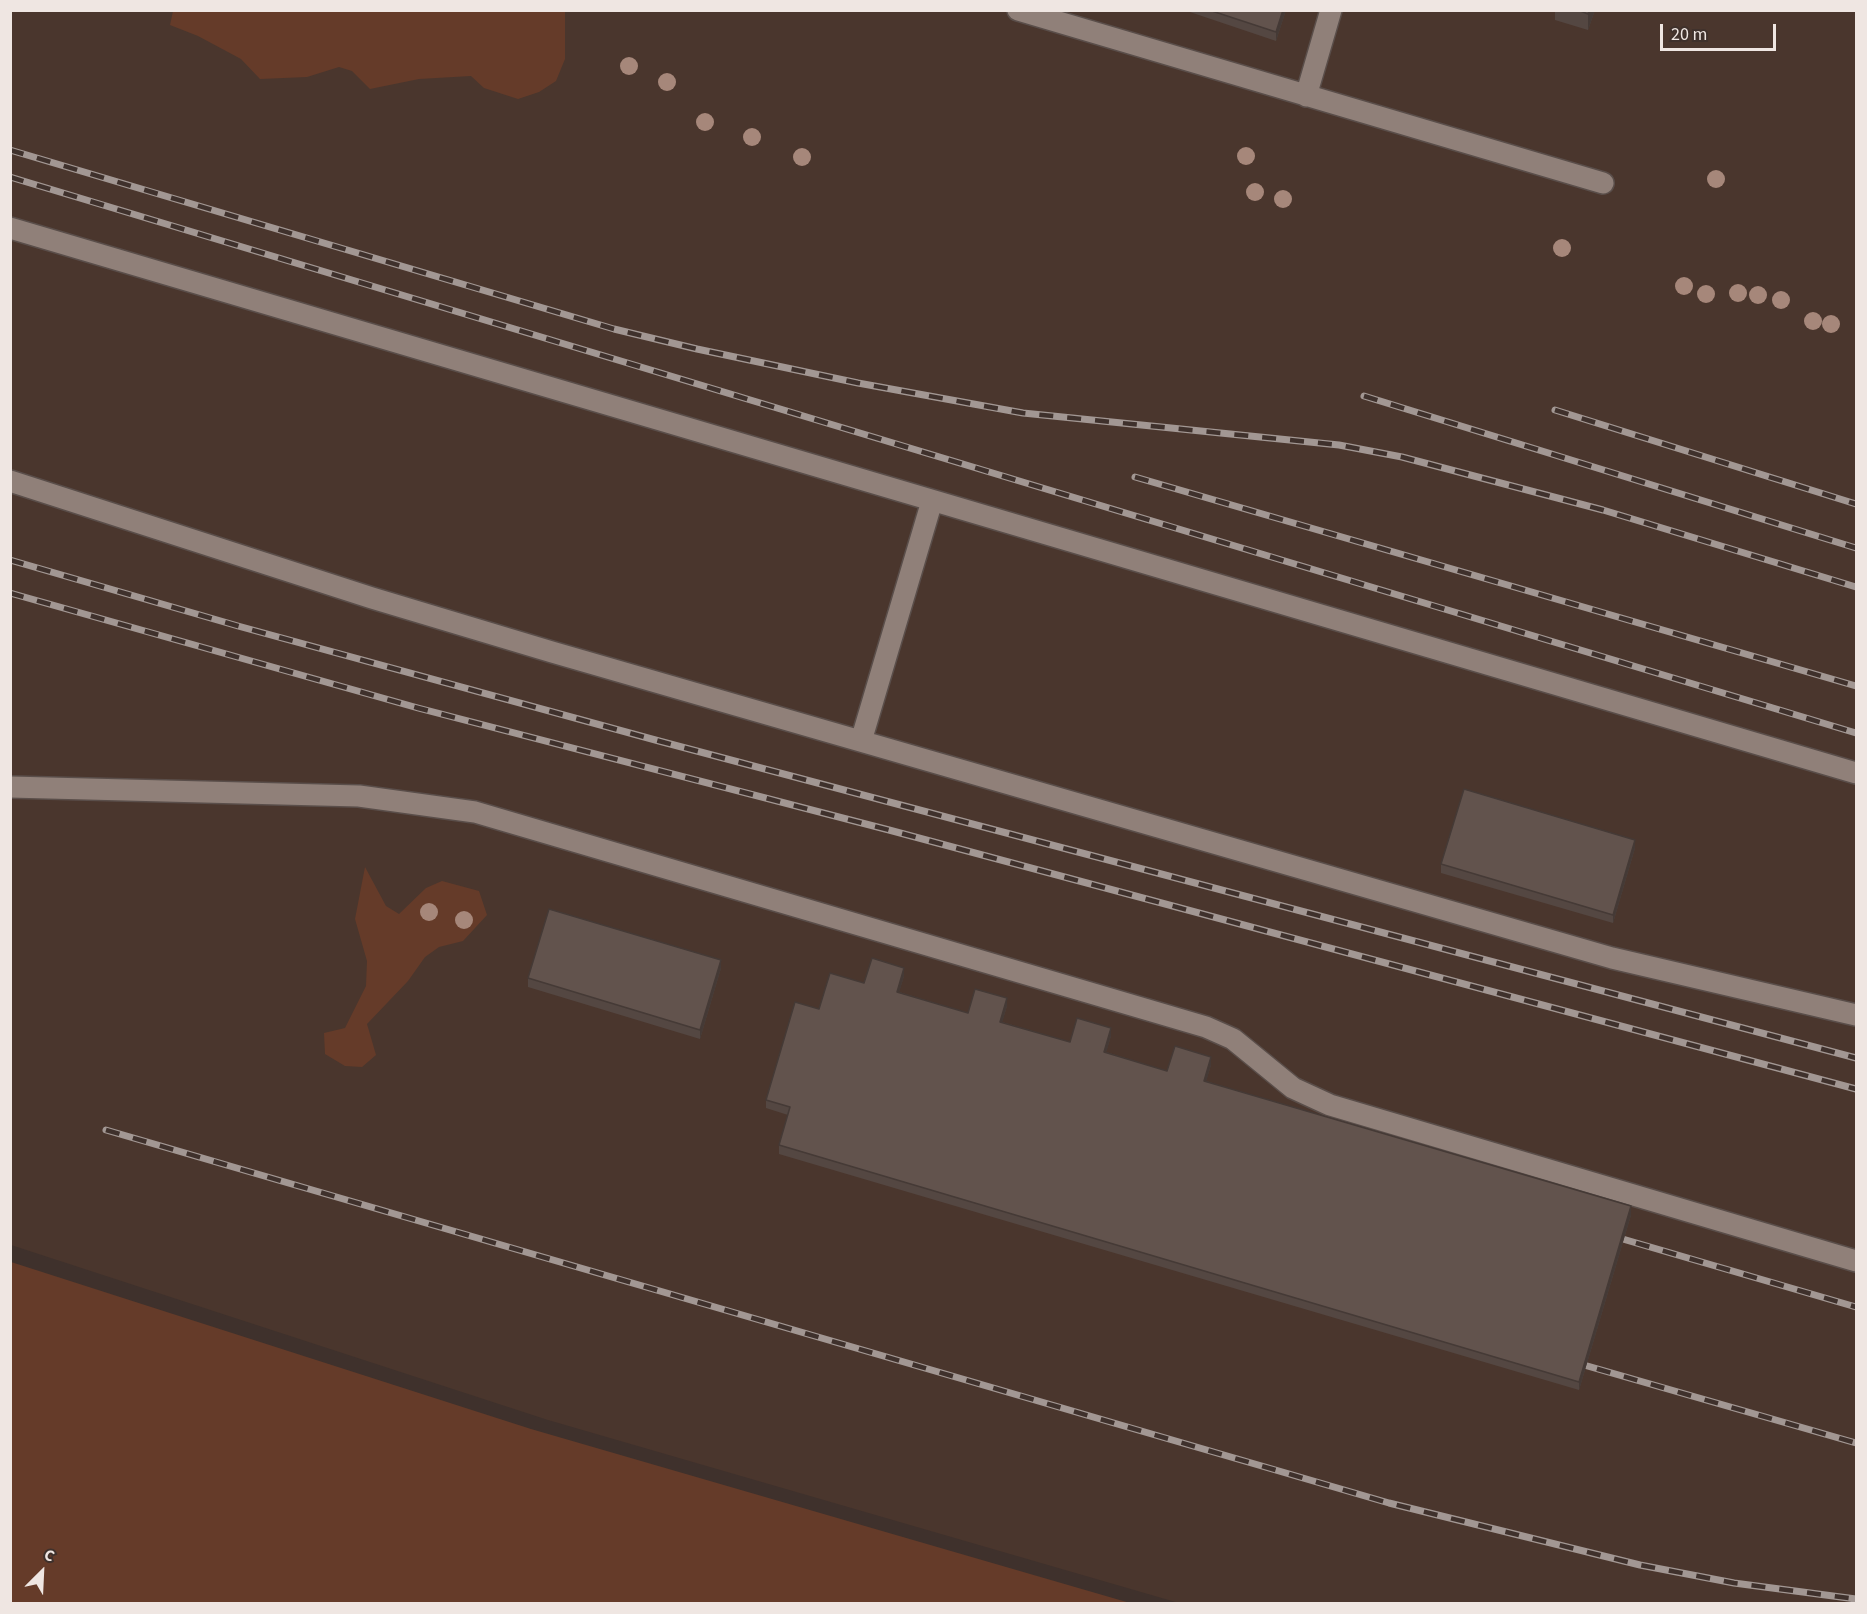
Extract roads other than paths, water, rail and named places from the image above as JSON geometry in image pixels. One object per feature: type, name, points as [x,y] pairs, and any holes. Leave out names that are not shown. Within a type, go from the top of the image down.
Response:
[{"type":"lane","points":[[1018,10],[1604,183]]},
{"type":"lane","points":[[1306,96],[1331,10]]},
{"type":"lane","points":[[10,228],[1857,773]]},
{"type":"lane","points":[[10,481],[372,598],[861,741],[1612,958],[1857,1016]]},
{"type":"lane","points":[[861,741],[932,501]]},
{"type":"lane","points":[[10,788],[358,796],[475,812],[1206,1027],[1233,1039],[1293,1088],[1330,1105],[1857,1261]]},
{"type":"railway","points":[[10,150],[614,329],[697,349],[858,383],[1023,413],[1339,445],[1402,457],[1603,510],[1856,587]]},
{"type":"railway","points":[[10,177],[1856,733]]},
{"type":"railway","points":[[1364,396],[1856,548]]},
{"type":"railway","points":[[1555,410],[1856,504]]},
{"type":"railway","points":[[1135,477],[1856,686]]},
{"type":"railway","points":[[10,560],[238,626],[659,741],[1856,1058]]},
{"type":"railway","points":[[10,593],[418,708],[889,830],[1856,1089]]},
{"type":"railway","points":[[106,1130],[1389,1503],[1640,1565],[1734,1583],[1856,1599]]},
{"type":"railway","points":[[1609,1235],[1856,1307]]},
{"type":"railway","points":[[1570,1361],[1856,1443]]}]
